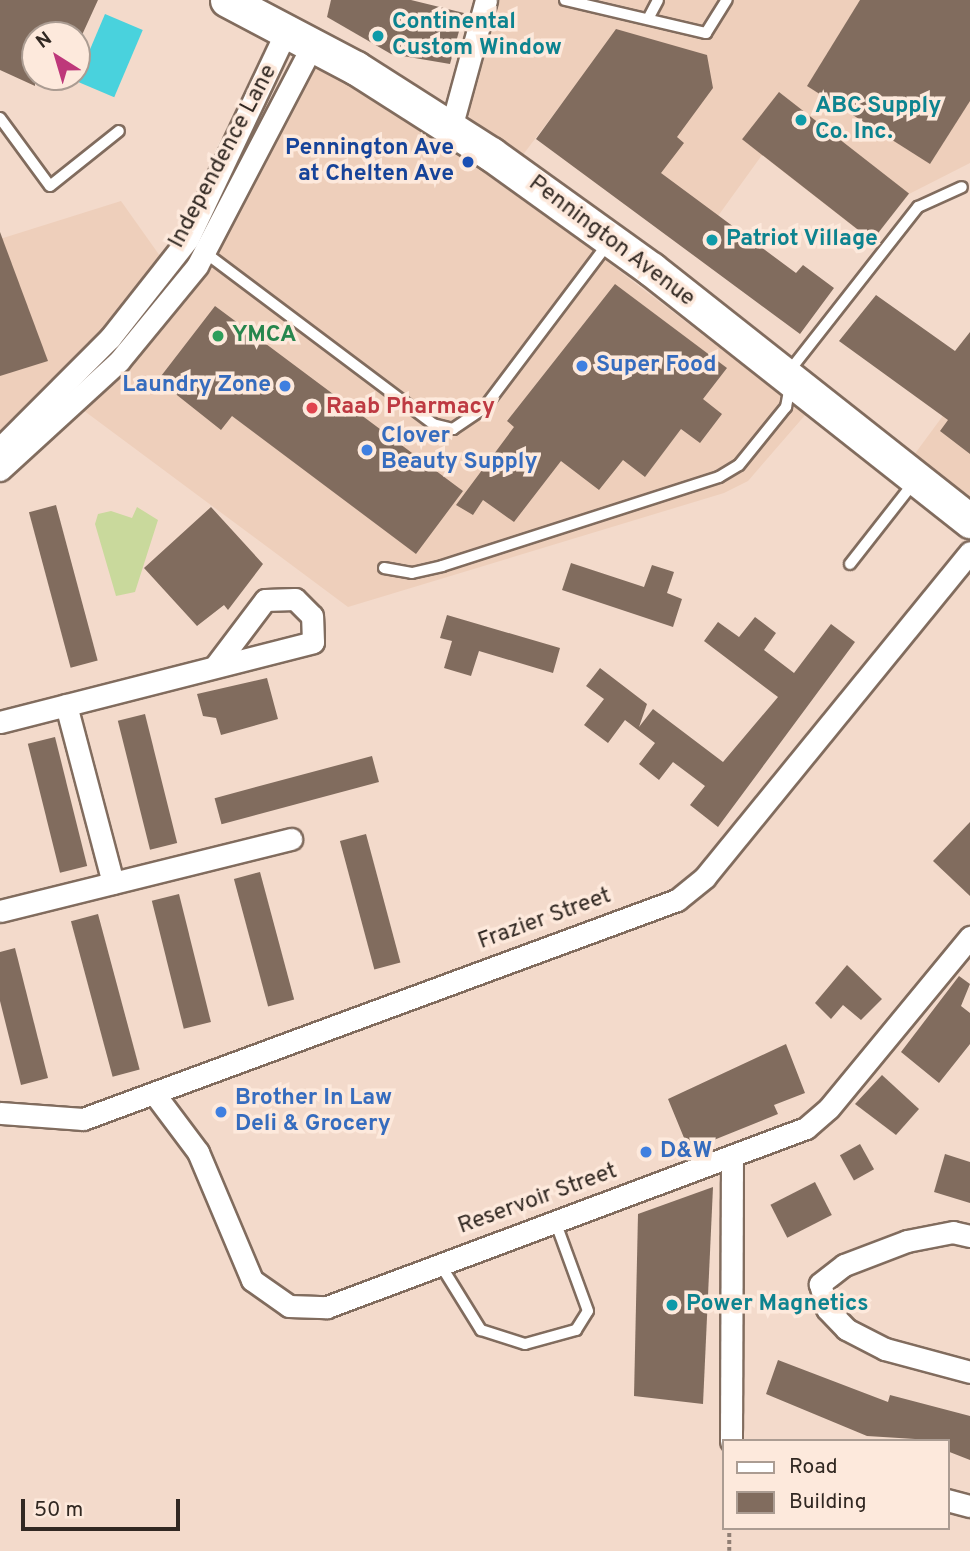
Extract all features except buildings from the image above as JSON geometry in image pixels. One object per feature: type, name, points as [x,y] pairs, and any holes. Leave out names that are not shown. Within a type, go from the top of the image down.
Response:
[{"type":"main road","name":"Pennington Avenue","points":[[227,0],[300,37],[451,128],[610,239],[970,521]]},
{"type":"street","points":[[451,128],[486,0]]},
{"type":"street","name":"Independence Lane","points":[[0,470],[118,362],[196,245],[300,37]]},
{"type":"street","name":"Independence Lane","points":[[0,448],[110,338],[196,245],[300,37]]},
{"type":"street","name":"Frazier Street","points":[[0,1113],[83,1119],[156,1096],[677,900],[705,877],[970,552]]},
{"type":"street","points":[[0,722],[216,665]]},
{"type":"street","points":[[66,705],[113,883]]},
{"type":"street","points":[[0,911],[291,839]]},
{"type":"street","name":"Reservoir Street","points":[[156,1096],[198,1152],[252,1280],[279,1301],[327,1307],[816,1122],[970,937]]},
{"type":"street","points":[[730,1439],[732,1156]]},
{"type":"street","points":[[970,1236],[907,1241],[844,1265],[821,1283],[827,1309],[846,1329],[885,1349],[970,1372]]},
{"type":"street","points":[[949,1501],[970,1506]]},
{"type":"lane","points":[[565,0],[706,33],[727,0]]},
{"type":"lane","points":[[648,19],[658,0]]},
{"type":"lane","points":[[0,118],[50,186],[119,131]]},
{"type":"lane","points":[[384,568],[412,573],[442,566],[719,477],[760,443],[786,407],[794,365],[918,206],[962,187]]},
{"type":"lane","points":[[196,245],[433,424],[453,429],[484,408],[610,239]]},
{"type":"lane","points":[[850,564],[916,479]]},
{"type":"lane","points":[[440,1264],[481,1330],[525,1343],[576,1330],[588,1311],[555,1222]]},
{"type":"path","points":[[729,1530],[729,1551]]},
{"type":"shaded area","points":[[495,0],[970,0],[970,163],[909,194],[871,240],[762,155],[718,216],[563,102],[522,156],[473,124],[467,111]]},
{"type":"shaded area","points":[[315,63],[407,118],[584,244],[806,414],[748,481],[724,493],[348,607],[83,410],[139,351],[224,238]]},
{"type":"shaded area","points":[[121,201],[177,280],[0,444],[0,239]]},
{"type":"shaded area","points":[[970,379],[970,497],[914,455]]},
{"type":"green space","points":[[137,507],[158,520],[135,592],[116,596],[95,524],[98,514],[111,511],[132,518]]},
{"type":"water","points":[[105,14],[143,30],[114,97],[91,87],[91,47]]},
{"type":"place","name":"Continental Custom Window","points":[[378,36]]},
{"type":"place","name":"ABC Supply Co. Inc.","points":[[801,120]]},
{"type":"place","name":"Pennington Ave at Chelten Ave","points":[[468,162]]},
{"type":"place","name":"Patriot Village","points":[[712,240]]},
{"type":"place","name":"YMCA","points":[[218,336]]},
{"type":"place","name":"Super Food","points":[[582,366]]},
{"type":"place","name":"Laundry Zone","points":[[285,386]]},
{"type":"place","name":"Raab Pharmacy","points":[[312,408]]},
{"type":"place","name":"Clover Beauty Supply","points":[[367,450]]},
{"type":"place","name":"Brother In Law Deli & Grocery","points":[[221,1112]]},
{"type":"place","name":"D&W","points":[[646,1152]]},
{"type":"place","name":"Power Magnetics","points":[[672,1305]]}]
